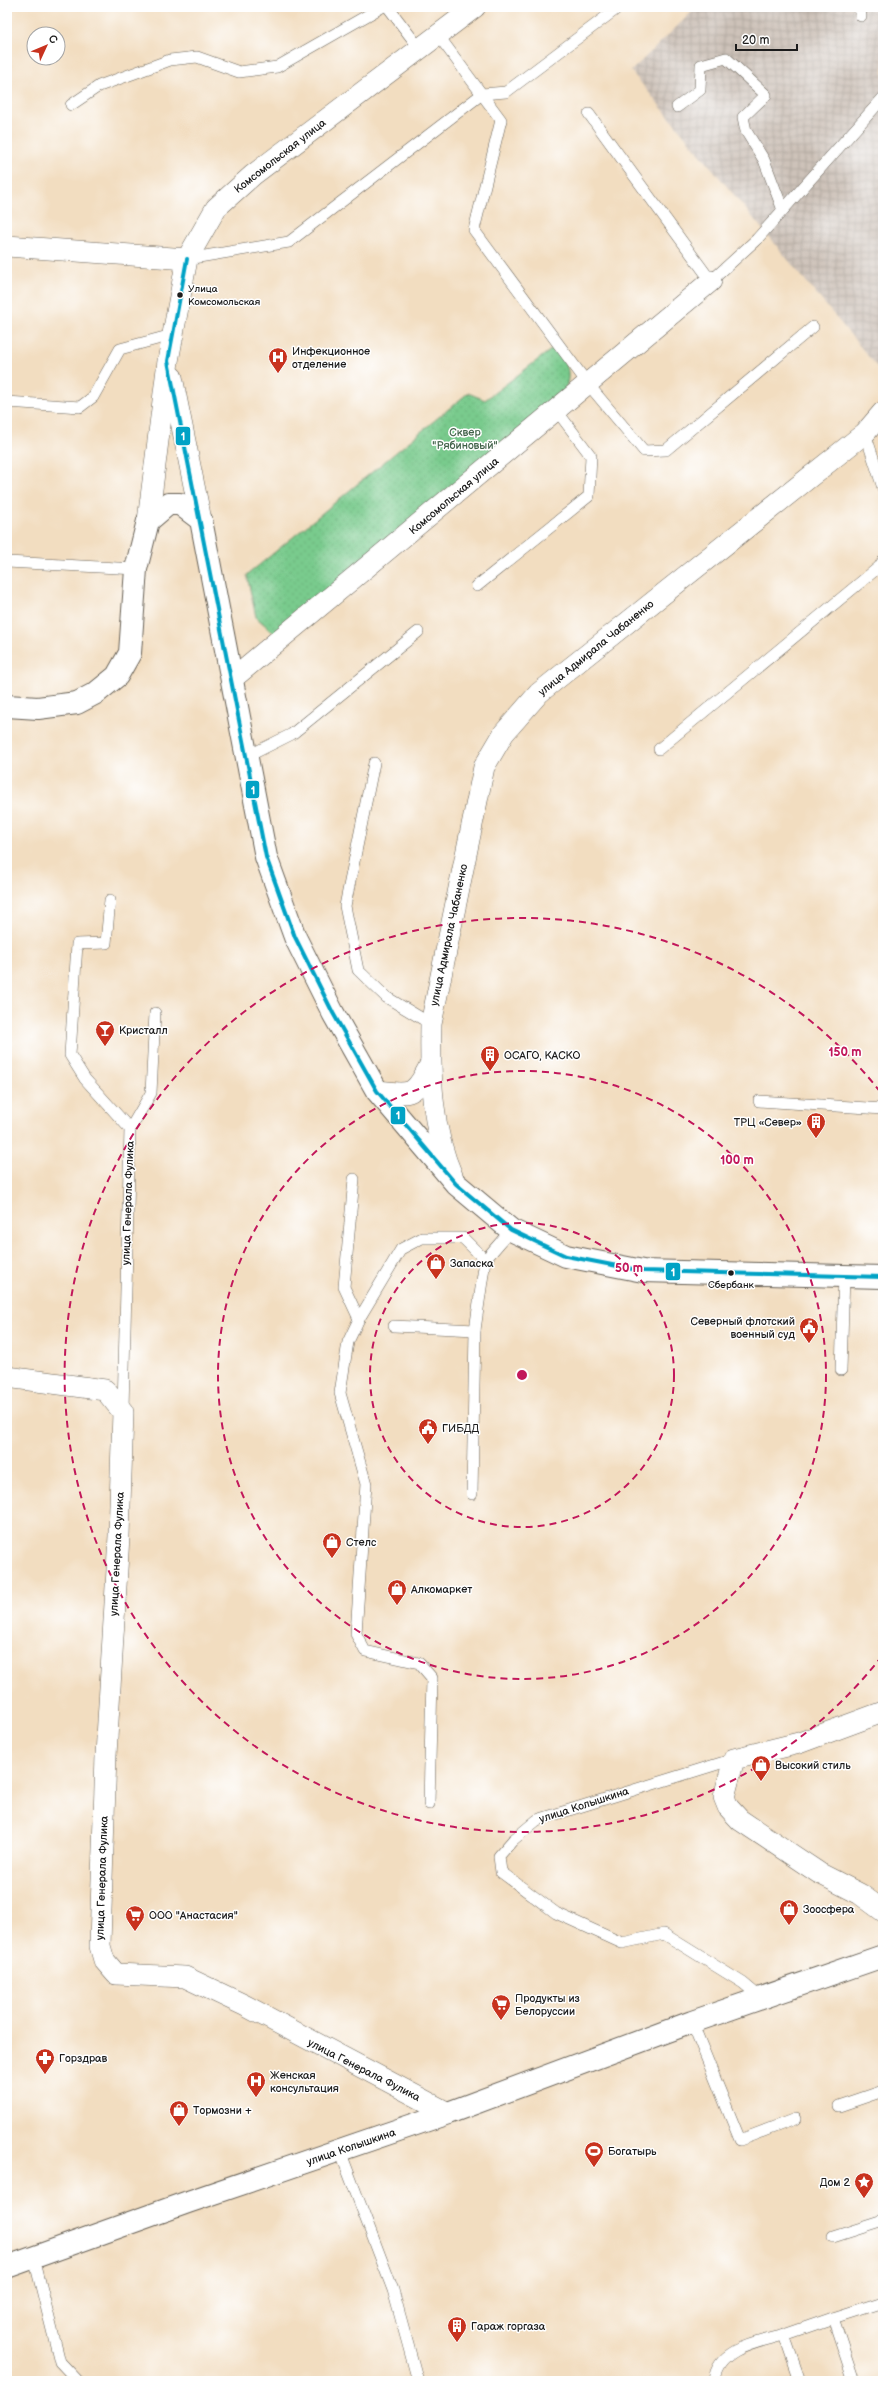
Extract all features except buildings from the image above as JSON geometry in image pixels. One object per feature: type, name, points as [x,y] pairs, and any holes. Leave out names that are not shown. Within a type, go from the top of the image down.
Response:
[{"type":"street","name":"Комсомольская улица","points":[[7,706],[38,708],[77,703],[96,693],[117,676],[130,653],[136,569],[148,521],[172,335],[187,259],[216,208],[253,175],[475,7]]},
{"type":"street","points":[[7,246],[187,259]]},
{"type":"street","name":"Комсомольская улица","points":[[232,679],[557,411],[710,281]]},
{"type":"street","name":"Комсомольская улица","points":[[168,361],[201,520]]},
{"type":"street","name":"улица Адмирала Чабаненко","points":[[456,1184],[444,1158],[434,1117],[430,1065],[431,1024],[484,768],[504,733],[539,693],[865,433],[883,412]]},
{"type":"street","points":[[148,521],[168,504],[180,504],[201,520],[266,857],[295,937],[333,1013],[377,1091],[456,1184],[511,1230],[566,1256],[643,1271],[883,1277]]},
{"type":"street","name":"улица Адмирала Чабаненко","points":[[377,1091],[405,1094],[419,1087],[430,1065]]},
{"type":"street","points":[[7,1377],[105,1390],[123,1412]]},
{"type":"street","name":"улица Генерала Фулика","points":[[123,1412],[119,1536],[106,1755],[100,1946],[104,1960],[116,1974],[185,1977],[244,2005],[323,2049],[448,2113]]},
{"type":"street","name":"улица Колышкина","points":[[734,1760],[799,1743],[883,1712]]},
{"type":"street","points":[[734,1760],[724,1797],[728,1807],[740,1820],[820,1873],[860,1894],[883,1911]]},
{"type":"street","name":"улица Колышкина","points":[[7,2267],[188,2202],[448,2113],[692,2022],[762,2000],[883,1956]]},
{"type":"lane","points":[[71,105],[99,86],[170,60],[197,57],[240,72],[277,67],[382,7]]},
{"type":"lane","points":[[388,7],[420,49]]},
{"type":"lane","points":[[187,259],[289,242],[482,94],[506,92],[619,7]]},
{"type":"lane","points":[[438,35],[501,120],[474,230],[588,384],[644,451],[666,450],[812,327]]},
{"type":"lane","points":[[678,107],[700,90],[701,65],[726,58],[766,95],[743,117],[746,131],[764,160],[783,210]]},
{"type":"lane","points":[[589,114],[710,281],[757,239],[883,98]]},
{"type":"lane","points":[[7,402],[80,407],[93,397],[120,348],[172,335]]},
{"type":"lane","points":[[478,586],[589,496],[591,456],[557,411]]},
{"type":"lane","points":[[865,433],[883,488]]},
{"type":"lane","points":[[659,749],[879,567],[883,561]]},
{"type":"lane","points":[[7,562],[136,569]]},
{"type":"lane","points":[[246,757],[292,734],[418,632]]},
{"type":"lane","points":[[374,763],[345,906],[358,970],[386,997],[431,1024]]},
{"type":"lane","name":"улица Генерала Фулика","points":[[110,900],[106,943],[77,944],[70,1055],[85,1079],[130,1129],[123,1412]]},
{"type":"lane","points":[[130,1129],[151,1093],[155,1013]]},
{"type":"lane","points":[[759,1101],[883,1109]]},
{"type":"lane","points":[[354,1179],[344,1286],[359,1319]]},
{"type":"lane","points":[[472,1494],[475,1330],[485,1260],[511,1230]]},
{"type":"lane","points":[[429,1804],[432,1678],[420,1663],[365,1651],[356,1634],[366,1484],[340,1393],[348,1342],[359,1319],[401,1249],[422,1238],[464,1238],[485,1260]]},
{"type":"lane","points":[[841,1370],[844,1276]]},
{"type":"lane","points":[[394,1326],[475,1330]]},
{"type":"lane","name":"улица Колышкина","points":[[734,1760],[536,1820],[513,1840],[499,1856],[501,1872],[556,1913],[622,1943],[664,1934],[744,1983],[762,2000]]},
{"type":"lane","points":[[692,2022],[740,2140],[795,2119]]},
{"type":"lane","points":[[839,2106],[883,2091]]},
{"type":"lane","points":[[340,2151],[393,2290],[418,2381]]},
{"type":"lane","points":[[833,2237],[883,2221]]},
{"type":"lane","points":[[34,2258],[60,2362],[78,2381]]},
{"type":"lane","points":[[714,2381],[714,2374],[727,2356],[747,2345],[784,2335],[883,2302]]},
{"type":"lane","points":[[833,2318],[854,2381]]},
{"type":"lane","points":[[784,2335],[800,2381]]},
{"type":"shaded area","points":[[697,7],[883,7],[883,374],[631,71]]},
{"type":"green space","name":"Сквер \"Рябиновый\"","points":[[556,346],[568,369],[568,380],[564,394],[275,634],[256,617],[247,575],[468,393],[485,400]]},
{"type":"transit line","name":"1","points":[[187,259],[168,361],[266,857],[295,937],[333,1013],[377,1091],[456,1184],[511,1230],[566,1256],[643,1271],[883,1277]]},
{"type":"place","name":"Улица Комсомольская","points":[[180,295]]},
{"type":"place","name":"Инфекционное отделение","points":[[278,374]]},
{"type":"place","name":"Кристалл","points":[[105,1047]]},
{"type":"place","name":"ОСАГО, КАСКО","points":[[490,1072]]},
{"type":"place","name":"ТРЦ «Север»","points":[[816,1139]]},
{"type":"place","name":"Сбербанк","points":[[731,1273]]},
{"type":"place","name":"Запаска","points":[[436,1280]]},
{"type":"place","name":"Северный флотский военный суд","points":[[809,1344]]},
{"type":"place","name":"ГИБДД","points":[[428,1445]]},
{"type":"place","name":"Стелс","points":[[332,1559]]},
{"type":"place","name":"Алкомаркет","points":[[397,1606]]},
{"type":"place","name":"Высокий стиль","points":[[761,1782]]},
{"type":"place","name":"Зоосфера","points":[[789,1926]]},
{"type":"place","name":"ООО \"Анастасия\"","points":[[135,1932]]},
{"type":"place","name":"Продукты из Белоруссии","points":[[501,2021]]},
{"type":"place","name":"Горздрав","points":[[45,2075]]},
{"type":"place","name":"Женская консультация","points":[[256,2098]]},
{"type":"place","name":"Тормозни +","points":[[179,2127]]},
{"type":"place","name":"Богатырь","points":[[594,2168]]},
{"type":"place","name":"Дом 2","points":[[864,2199]]},
{"type":"place","name":"Гараж горгаза","points":[[457,2343]]}]
